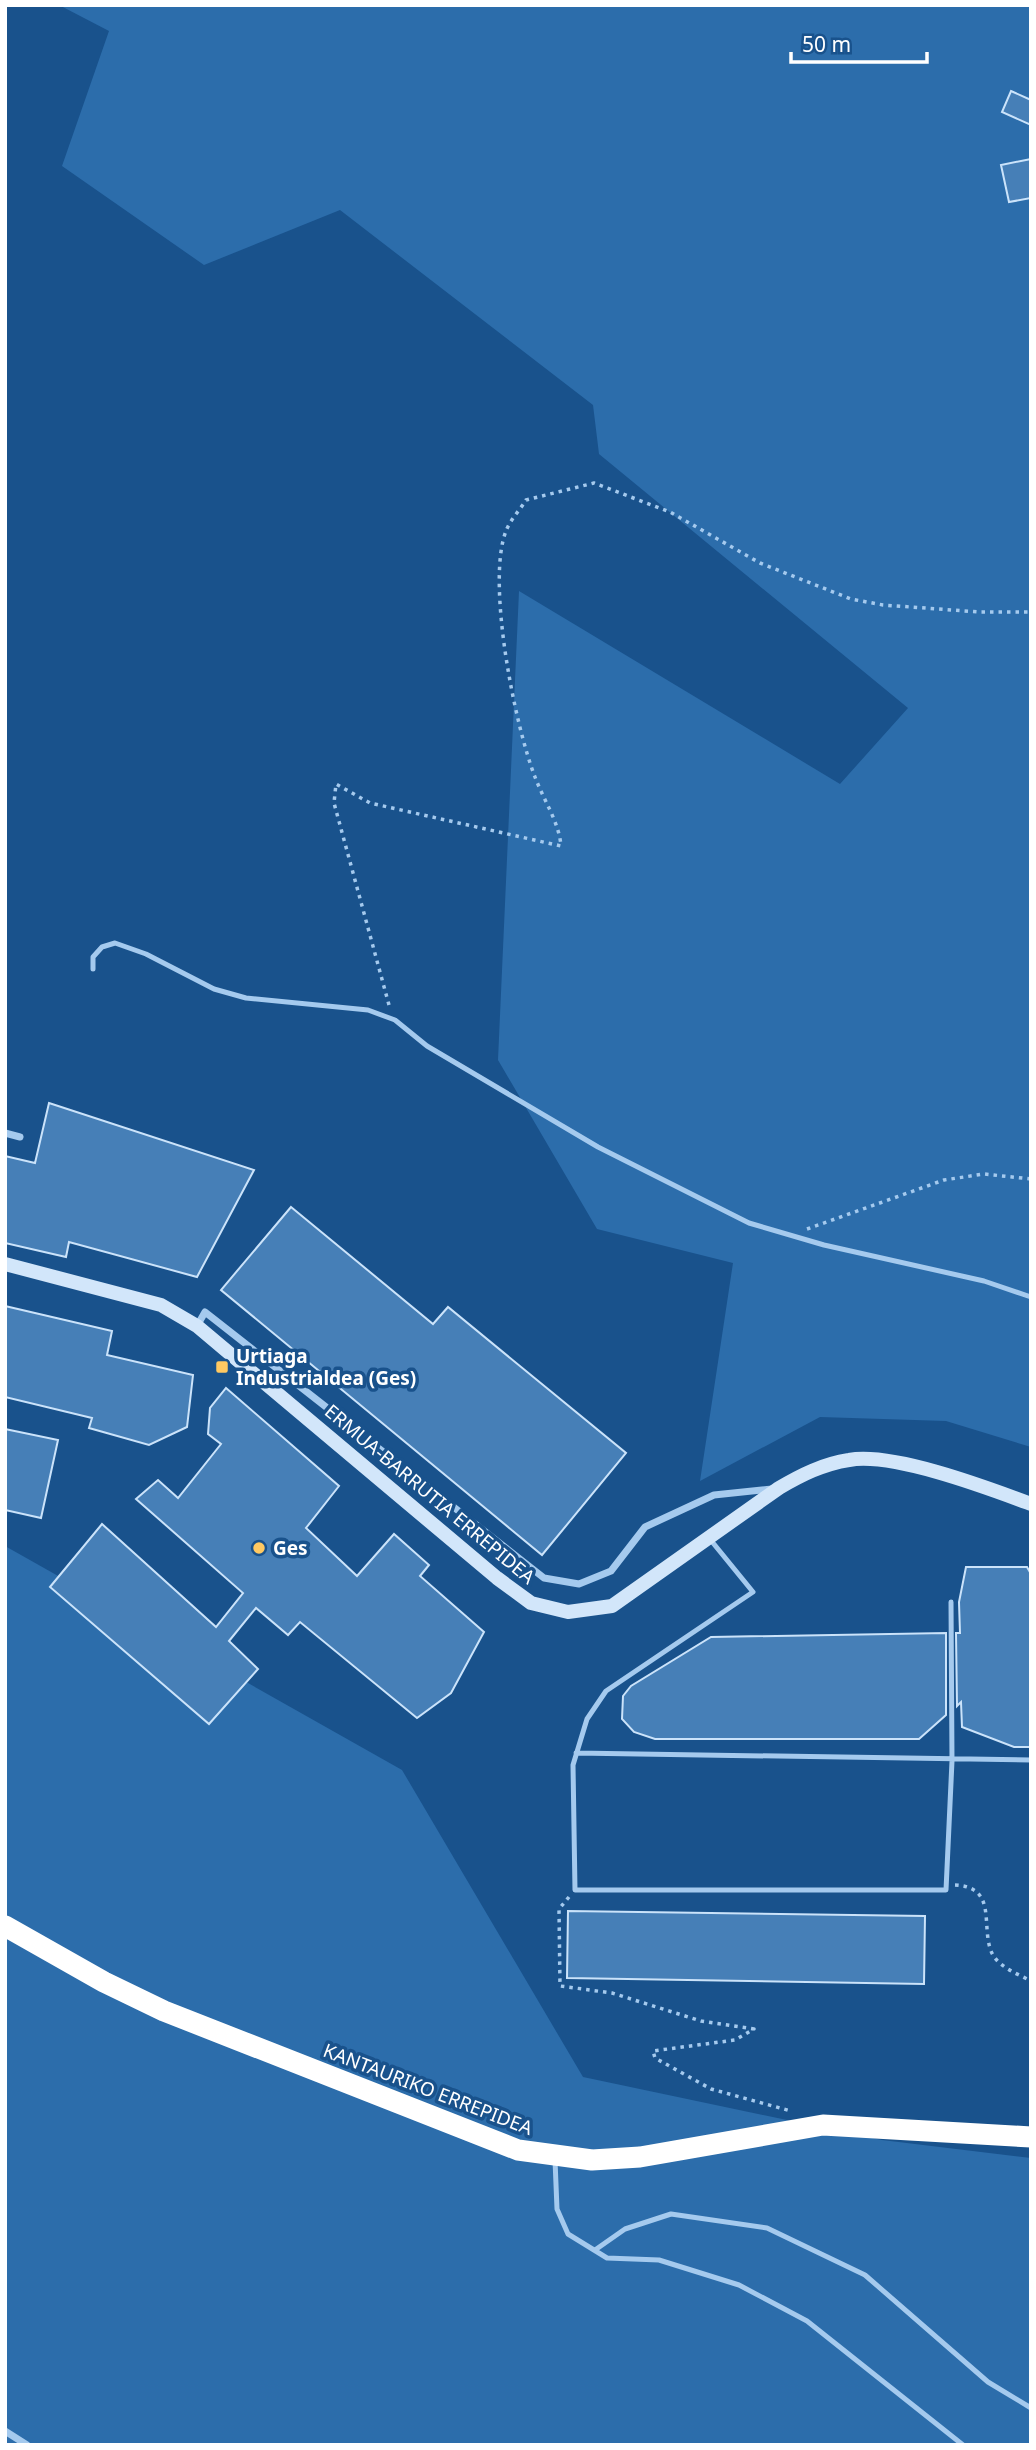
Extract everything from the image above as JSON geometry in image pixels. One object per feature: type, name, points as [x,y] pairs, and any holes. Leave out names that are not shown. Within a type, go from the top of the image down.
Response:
[{"type":"highway","name":"KANTAURIKO ERREPIDEA","points":[[5,1926],[104,1982],[164,2011],[518,2150],[592,2160],[640,2157],[824,2125],[1031,2137]]},
{"type":"street","points":[[5,1133],[20,1137]]},
{"type":"street","name":"ERMUA-BARRUTIA ERREPIDEA","points":[[5,1264],[161,1304],[197,1326],[497,1578],[531,1603],[568,1612],[612,1606],[779,1488],[808,1471],[851,1459],[897,1464],[972,1482],[1031,1504]]},
{"type":"street","points":[[197,1326],[205,1312],[544,1578],[579,1584],[611,1571],[645,1527],[714,1495],[779,1488]]},
{"type":"street","points":[[5,2431],[27,2445]]},
{"type":"lane","points":[[93,969],[93,957],[102,947],[115,943],[146,954],[214,989],[246,998],[368,1010],[395,1020],[427,1046],[598,1147],[749,1223],[790,1235],[920,1264],[1031,1297]]},
{"type":"lane","points":[[708,1537],[753,1592],[606,1690],[587,1719],[573,1765],[575,1890],[946,1890],[952,1761],[951,1602]]},
{"type":"lane","points":[[576,1753],[952,1761],[1031,1760]]},
{"type":"lane","points":[[555,2157],[557,2210],[568,2234],[607,2258],[659,2260],[739,2285],[807,2321],[963,2445]]},
{"type":"lane","points":[[595,2250],[625,2229],[671,2214],[767,2228],[865,2275],[988,2382],[1031,2409]]},
{"type":"path","points":[[395,1020],[381,982],[334,803],[336,784],[370,803],[561,846],[560,833],[534,776],[511,687],[499,593],[506,532],[526,500],[594,483],[670,512],[760,563],[851,599],[911,607],[1031,612]]},
{"type":"path","points":[[790,1235],[944,1180],[984,1174],[1031,1179]]},
{"type":"path","points":[[946,1884],[967,1886],[980,1895],[987,1910],[990,1949],[1002,1966],[1031,1982]]},
{"type":"path","points":[[575,1890],[559,1909],[560,1986],[612,1993],[701,2021],[754,2029],[735,2040],[653,2051],[655,2058],[710,2089],[777,2105],[824,2125]]},
{"type":"shaded area","points":[[59,5],[1031,5],[1031,1447],[946,1421],[820,1417],[700,1481],[733,1263],[597,1229],[498,1060],[519,591],[840,784],[908,708],[599,454],[593,405],[340,210],[204,265],[62,166],[109,31]]},
{"type":"shaded area","points":[[5,1546],[402,1770],[583,2077],[882,2140],[1031,2158],[1031,2445],[5,2445]]},
{"type":"building","points":[[1011,91],[1031,100],[1031,125],[1002,112]]},
{"type":"building","points":[[1031,159],[1031,198],[1009,202],[1001,165]]},
{"type":"building","points":[[49,1103],[254,1170],[197,1277],[69,1242],[66,1257],[5,1243],[5,1156],[35,1163]]},
{"type":"building","points":[[291,1207],[433,1324],[448,1307],[626,1453],[542,1555],[221,1290]]},
{"type":"building","points":[[5,1306],[112,1331],[107,1355],[193,1375],[187,1427],[149,1445],[89,1428],[92,1418],[5,1397]]},
{"type":"building","name":"Ges","points":[[226,1388],[339,1486],[306,1528],[357,1576],[394,1534],[429,1565],[420,1576],[484,1632],[451,1693],[417,1718],[300,1622],[288,1635],[256,1608],[229,1641],[258,1669],[209,1724],[50,1587],[102,1524],[216,1627],[243,1593],[136,1499],[158,1480],[178,1498],[221,1444],[208,1434],[210,1408]]},
{"type":"building","points":[[5,1429],[58,1440],[41,1518],[5,1510]]},
{"type":"building","points":[[966,1567],[1027,1567],[1031,1574],[1031,1747],[1014,1747],[962,1727],[961,1702],[957,1706],[956,1633],[960,1633],[959,1602]]},
{"type":"building","points":[[946,1633],[946,1715],[919,1739],[655,1739],[634,1732],[622,1719],[623,1696],[631,1686],[711,1637]]},
{"type":"building","points":[[568,1911],[925,1916],[924,1984],[567,1978]]},
{"type":"place","name":"Urtiaga Industrialdea (Ges)","points":[[222,1367]]},
{"type":"place","name":"Ges","points":[[259,1548]]}]
